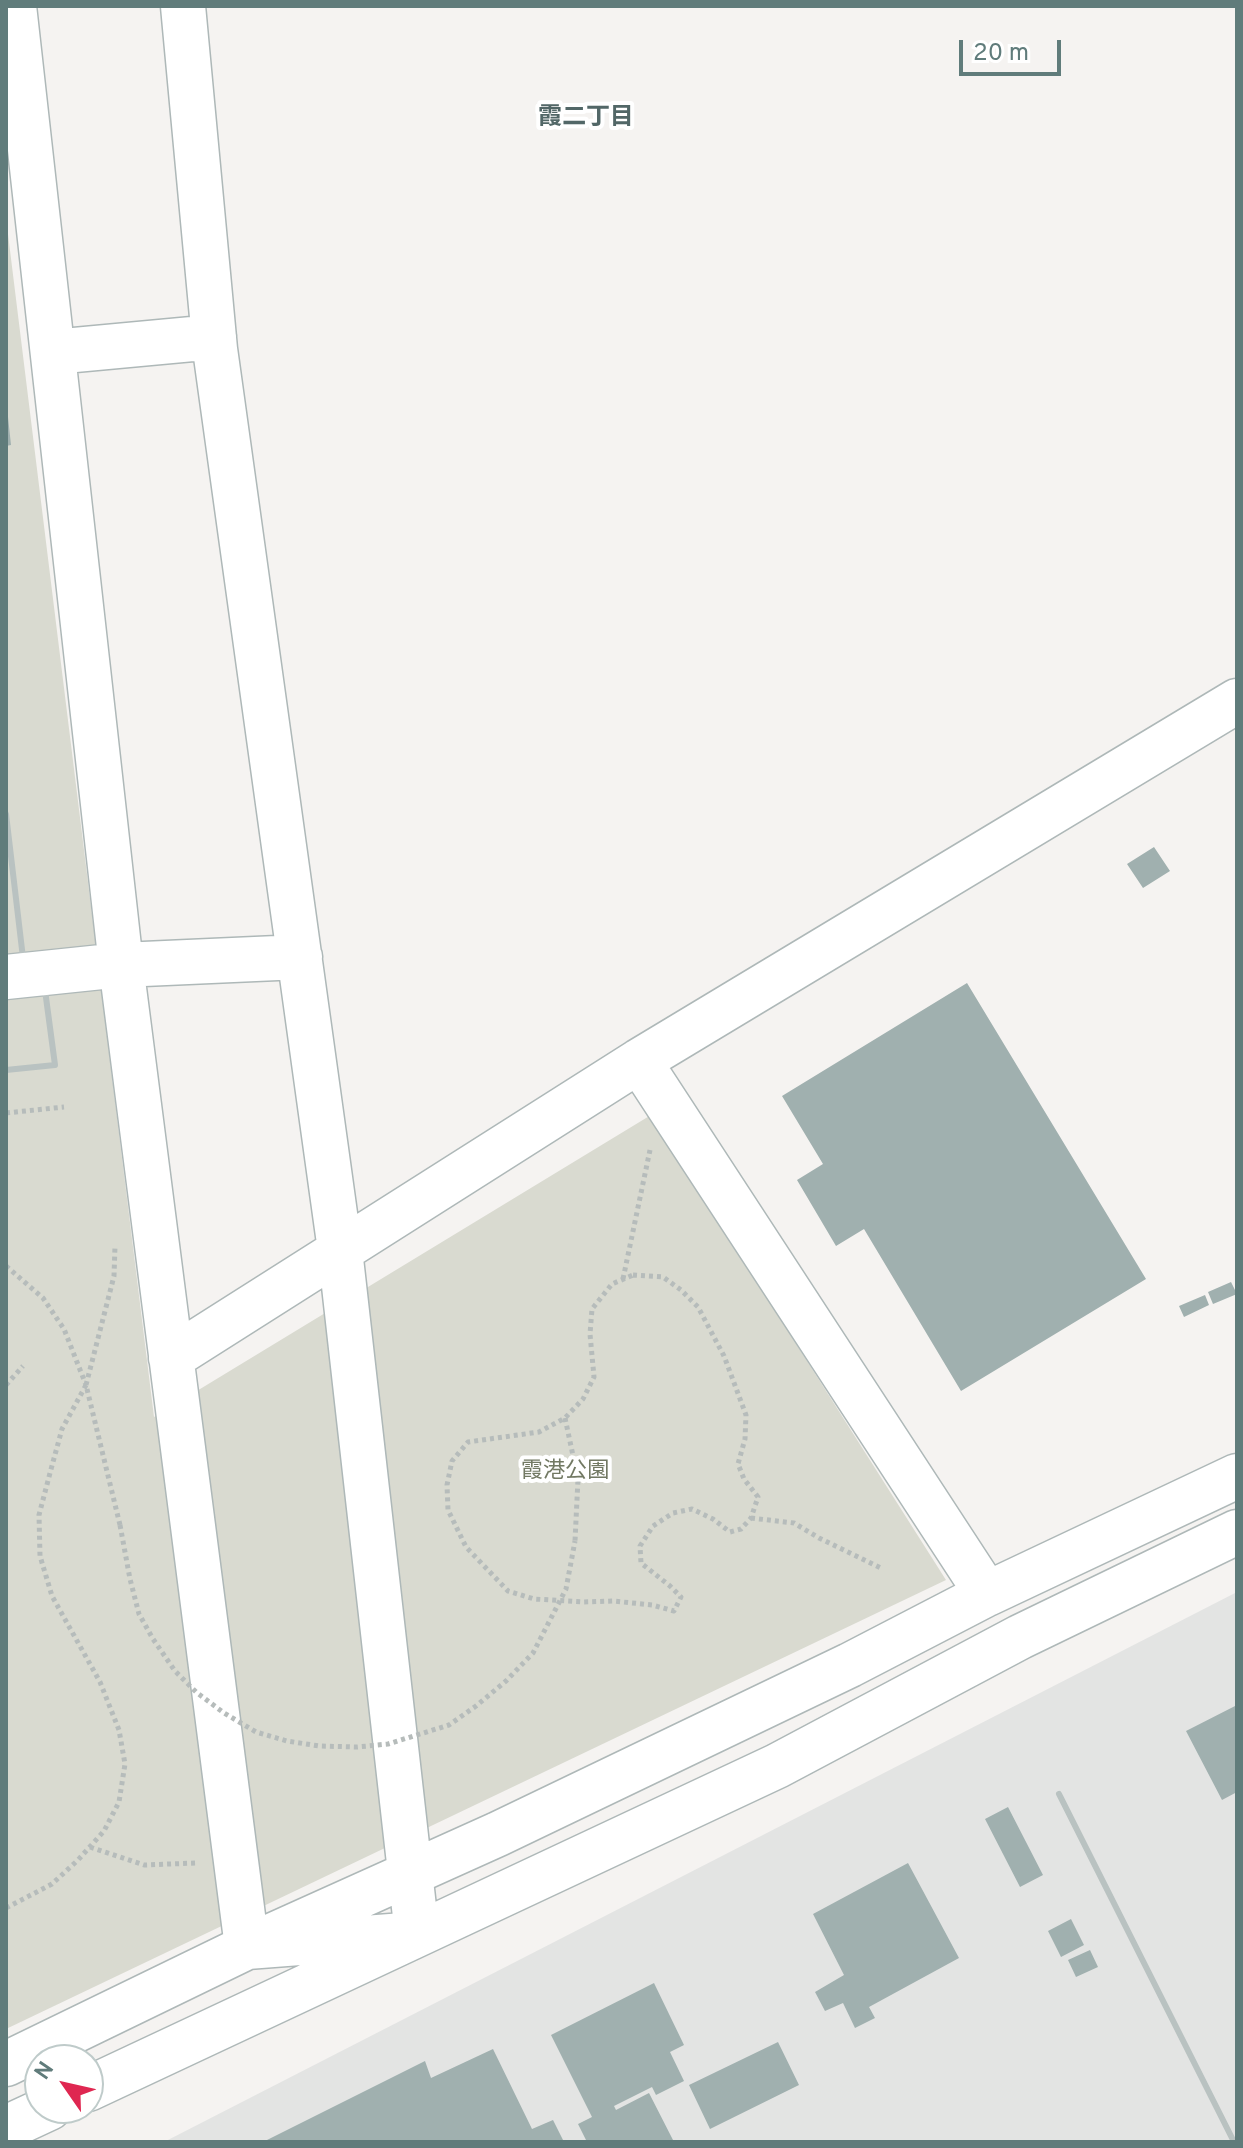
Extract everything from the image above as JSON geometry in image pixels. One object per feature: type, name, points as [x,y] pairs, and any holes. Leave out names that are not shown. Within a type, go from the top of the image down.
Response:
[{"type":"street","points":[[14,6],[121,965],[247,1947]]},
{"type":"street","points":[[183,6],[214,337],[340,1250],[417,1934]]},
{"type":"street","points":[[53,352],[214,337]]},
{"type":"street","points":[[171,1358],[639,1061],[1237,701]]},
{"type":"street","points":[[24,975],[121,965],[300,957]]},
{"type":"street","points":[[639,1061],[987,1594]]},
{"type":"street","points":[[6,2064],[247,1947],[498,1834],[836,1672],[987,1594],[1237,1476]]},
{"type":"street","points":[[104,2081],[777,1766],[1020,1637],[1237,1532]]},
{"type":"street","points":[[247,1947],[417,1934]]},
{"type":"lane","points":[[6,814],[24,975],[55,1065],[6,1070]]},
{"type":"lane","points":[[1059,1794],[1234,2142]]},
{"type":"path","points":[[6,1113],[64,1107]]},
{"type":"path","points":[[623,1279],[650,1149]]},
{"type":"path","points":[[6,1908],[52,1884],[78,1860],[104,1831],[119,1802],[125,1764],[119,1730],[100,1682],[52,1596],[40,1556],[39,1515],[62,1429],[86,1385],[114,1276],[115,1244]]},
{"type":"path","points":[[6,1266],[43,1298],[64,1329],[86,1385],[139,1614],[153,1639],[175,1671],[196,1692],[256,1732],[287,1741],[319,1746],[388,1744],[449,1725],[506,1681],[533,1653],[566,1589],[575,1541],[578,1479],[565,1418]]},
{"type":"path","points":[[633,1275],[663,1277],[698,1307],[724,1356],[746,1415],[745,1439],[738,1464],[744,1479],[758,1497],[751,1518],[741,1529],[730,1532],[692,1509],[673,1513],[653,1526],[640,1546],[641,1563],[681,1597],[674,1611],[626,1602],[534,1599],[508,1591],[466,1547],[448,1510],[447,1485],[452,1461],[468,1442],[539,1432],[565,1418],[583,1399],[594,1377],[590,1334],[592,1309],[612,1284],[623,1279],[633,1275]]},
{"type":"path","points":[[6,1385],[23,1366]]},
{"type":"path","points":[[751,1518],[794,1523],[881,1568]]},
{"type":"path","points":[[90,1847],[144,1865],[196,1863],[202,1874]]},
{"type":"shaded area","points":[[1237,1592],[1237,2142],[164,2142]]},
{"type":"green space","name":"霞港公園","points":[[6,218],[154,1417],[651,1115],[946,1580],[6,2029]]},
{"type":"building","points":[[6,417],[11,445],[6,446]]},
{"type":"building","points":[[1154,847],[1170,871],[1143,888],[1127,864]]},
{"type":"building","points":[[967,983],[1146,1279],[961,1391],[864,1229],[836,1246],[797,1180],[823,1164],[782,1096]]},
{"type":"building","points":[[1231,1282],[1237,1294],[1213,1304],[1208,1292]]},
{"type":"building","points":[[1205,1295],[1209,1305],[1184,1317],[1179,1306]]},
{"type":"building","points":[[1237,1705],[1237,1792],[1222,1800],[1186,1731]]},
{"type":"building","points":[[1008,1807],[1043,1875],[1020,1887],[985,1819]]},
{"type":"building","points":[[908,1863],[959,1958],[869,2007],[875,2018],[855,2028],[843,2003],[825,2011],[815,1992],[844,1975],[813,1914]]},
{"type":"building","points":[[1071,1919],[1084,1945],[1061,1957],[1048,1931]]},
{"type":"building","points":[[1090,1950],[1098,1967],[1076,1977],[1068,1960]]},
{"type":"building","points":[[654,1983],[684,2045],[670,2052],[684,2081],[656,2095],[652,2087],[614,2106],[616,2110],[649,2093],[673,2140],[587,2142],[578,2124],[592,2117],[551,2035]]},
{"type":"building","points":[[778,2042],[799,2085],[710,2129],[689,2085]]},
{"type":"building","points":[[493,2049],[532,2129],[553,2120],[564,2142],[263,2142],[425,2061],[431,2078]]},
{"type":"district","name":"霞二丁目","points":[[586,119]]}]
